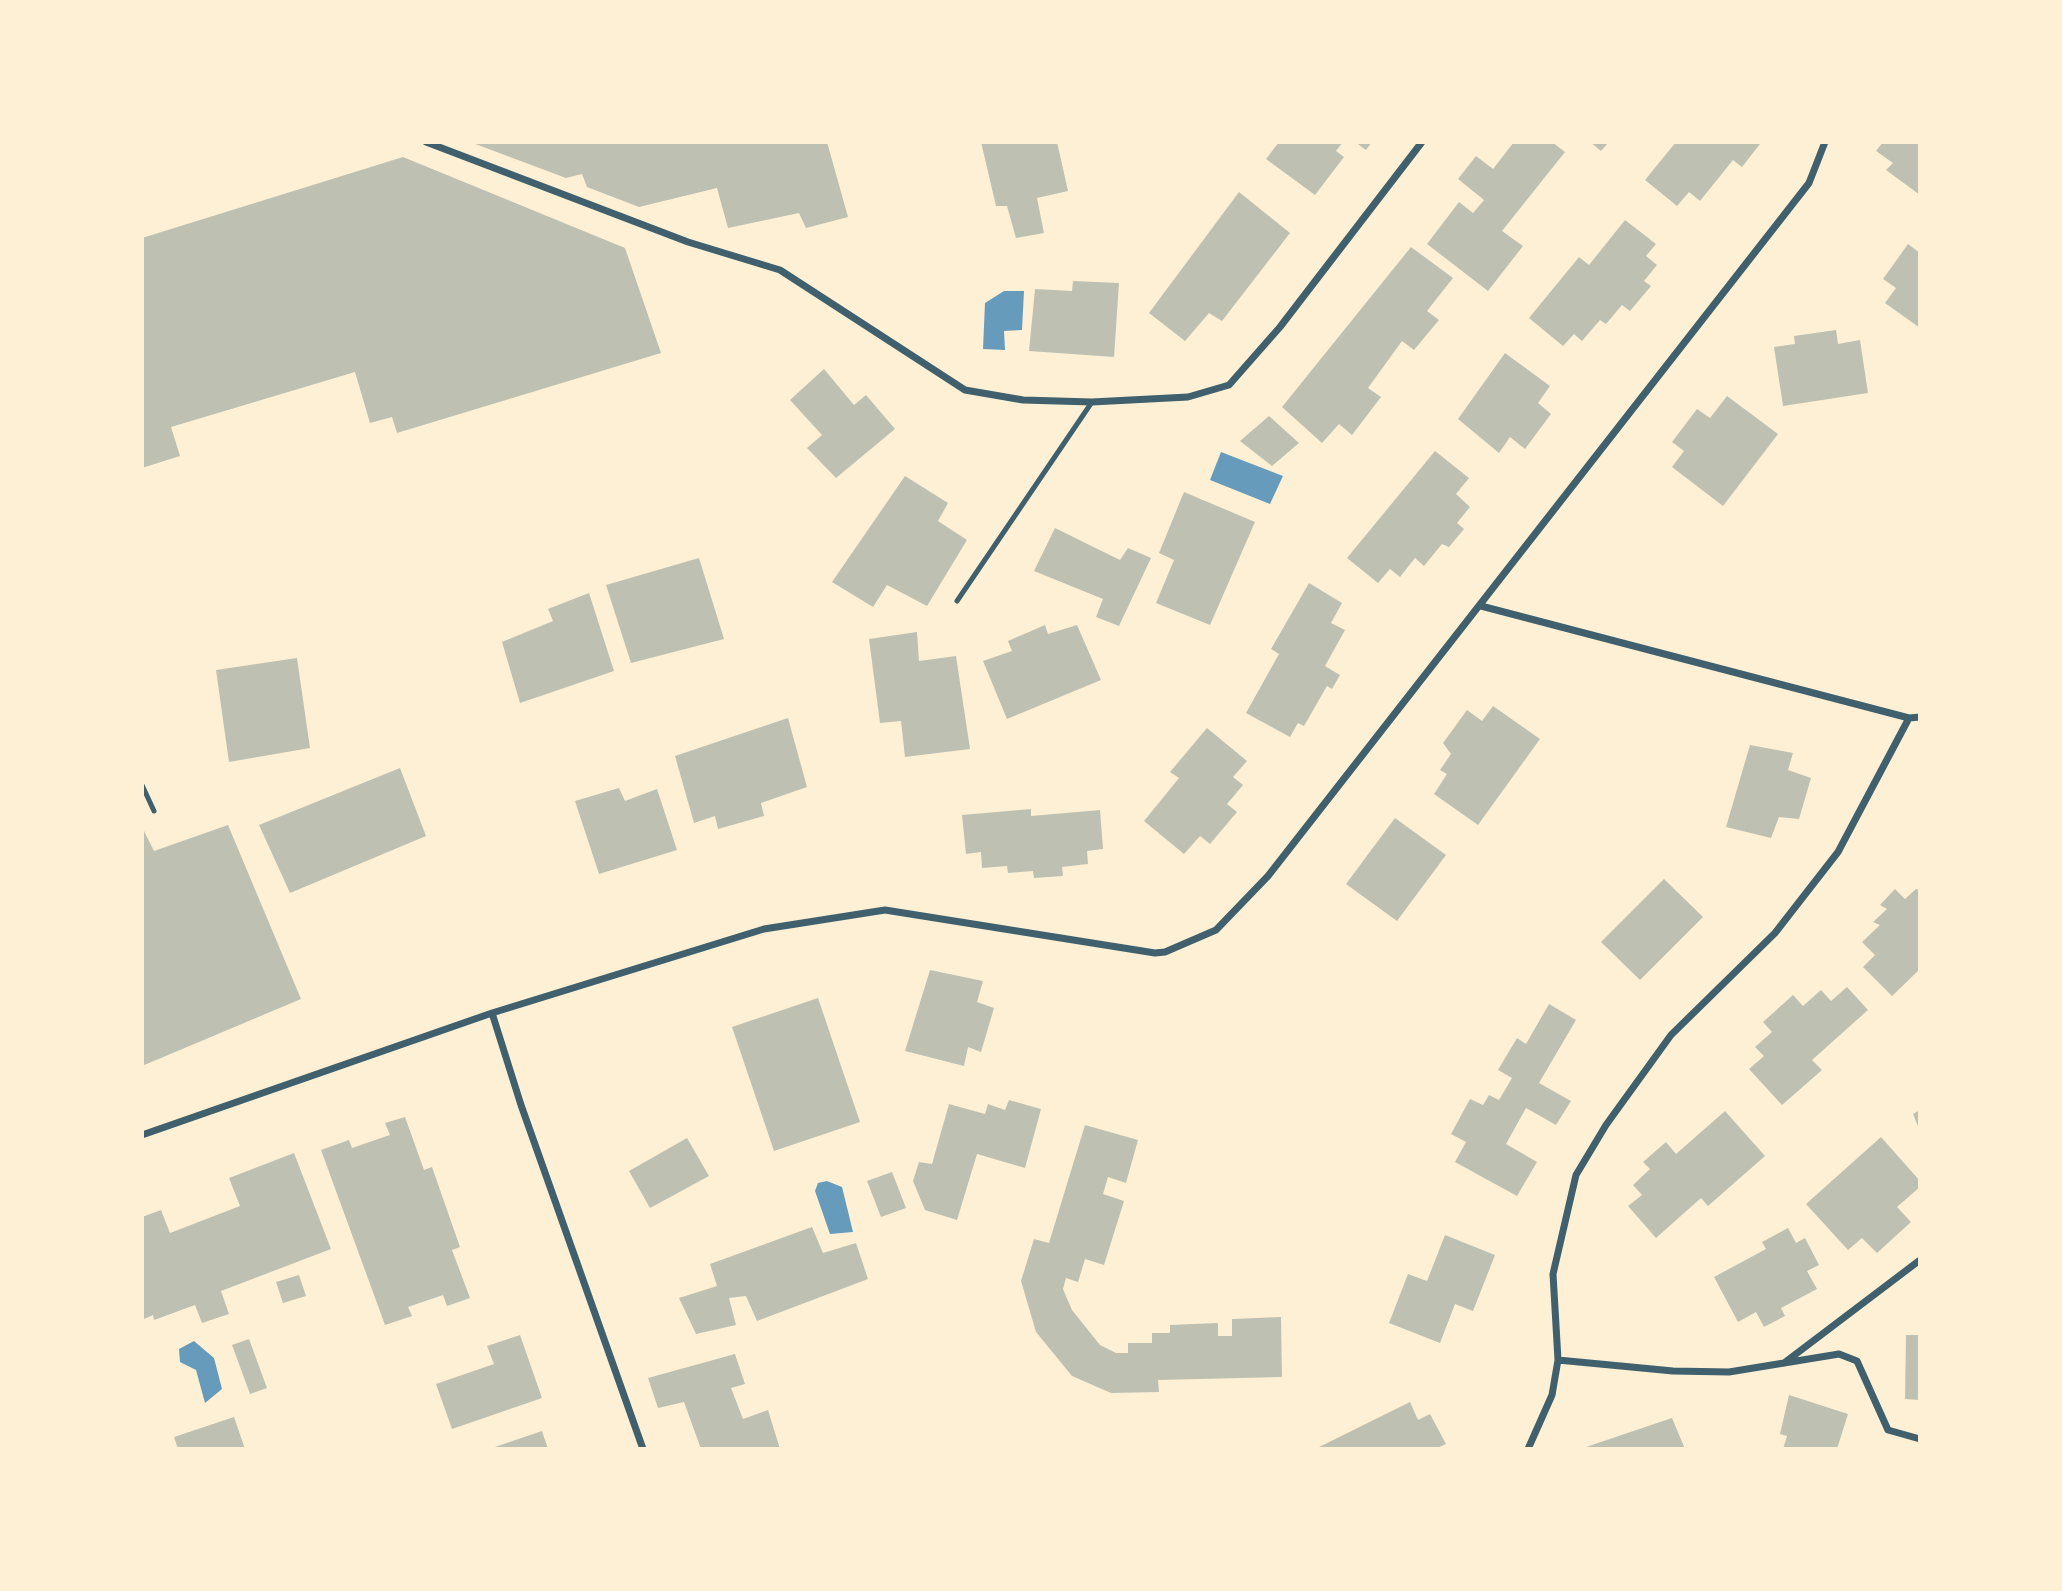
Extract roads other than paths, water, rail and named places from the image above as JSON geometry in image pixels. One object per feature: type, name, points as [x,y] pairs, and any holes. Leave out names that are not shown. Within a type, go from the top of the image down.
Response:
[{"type":"street","points":[[426,142],[688,242],[780,270],[965,390],[1023,400],[1092,402],[1188,397],[1229,385],[1280,327],[1422,142]]},
{"type":"street","points":[[142,1135],[492,1013],[764,929],[885,911],[1165,952],[1216,930],[1268,876],[1809,183],[1825,142]]},
{"type":"street","points":[[1481,606],[1909,718],[1920,717]]},
{"type":"street","points":[[1528,1449],[1552,1395],[1558,1360],[1553,1274],[1576,1175],[1606,1125],[1671,1035],[1775,933],[1838,852],[1909,718]]},
{"type":"street","points":[[492,1013],[530,1132],[643,1449]]},
{"type":"street","points":[[1780,1365],[1920,1260]]},
{"type":"street","points":[[1558,1360],[1673,1371],[1729,1372],[1839,1354],[1857,1361],[1888,1430],[1920,1439]]},
{"type":"lane","points":[[957,601],[1092,402]]},
{"type":"lane","points":[[142,785],[153,811]]},
{"type":"water","points":[[1004,291],[1024,291],[1022,330],[1004,331],[1005,350],[983,349],[985,303]]},
{"type":"water","points":[[1221,452],[1283,476],[1270,504],[1210,480]]},
{"type":"water","points":[[827,1181],[842,1187],[853,1232],[830,1234],[815,1191],[818,1183]]},
{"type":"water","points":[[194,1341],[214,1358],[222,1389],[205,1403],[196,1370],[180,1362],[179,1349]]}]
